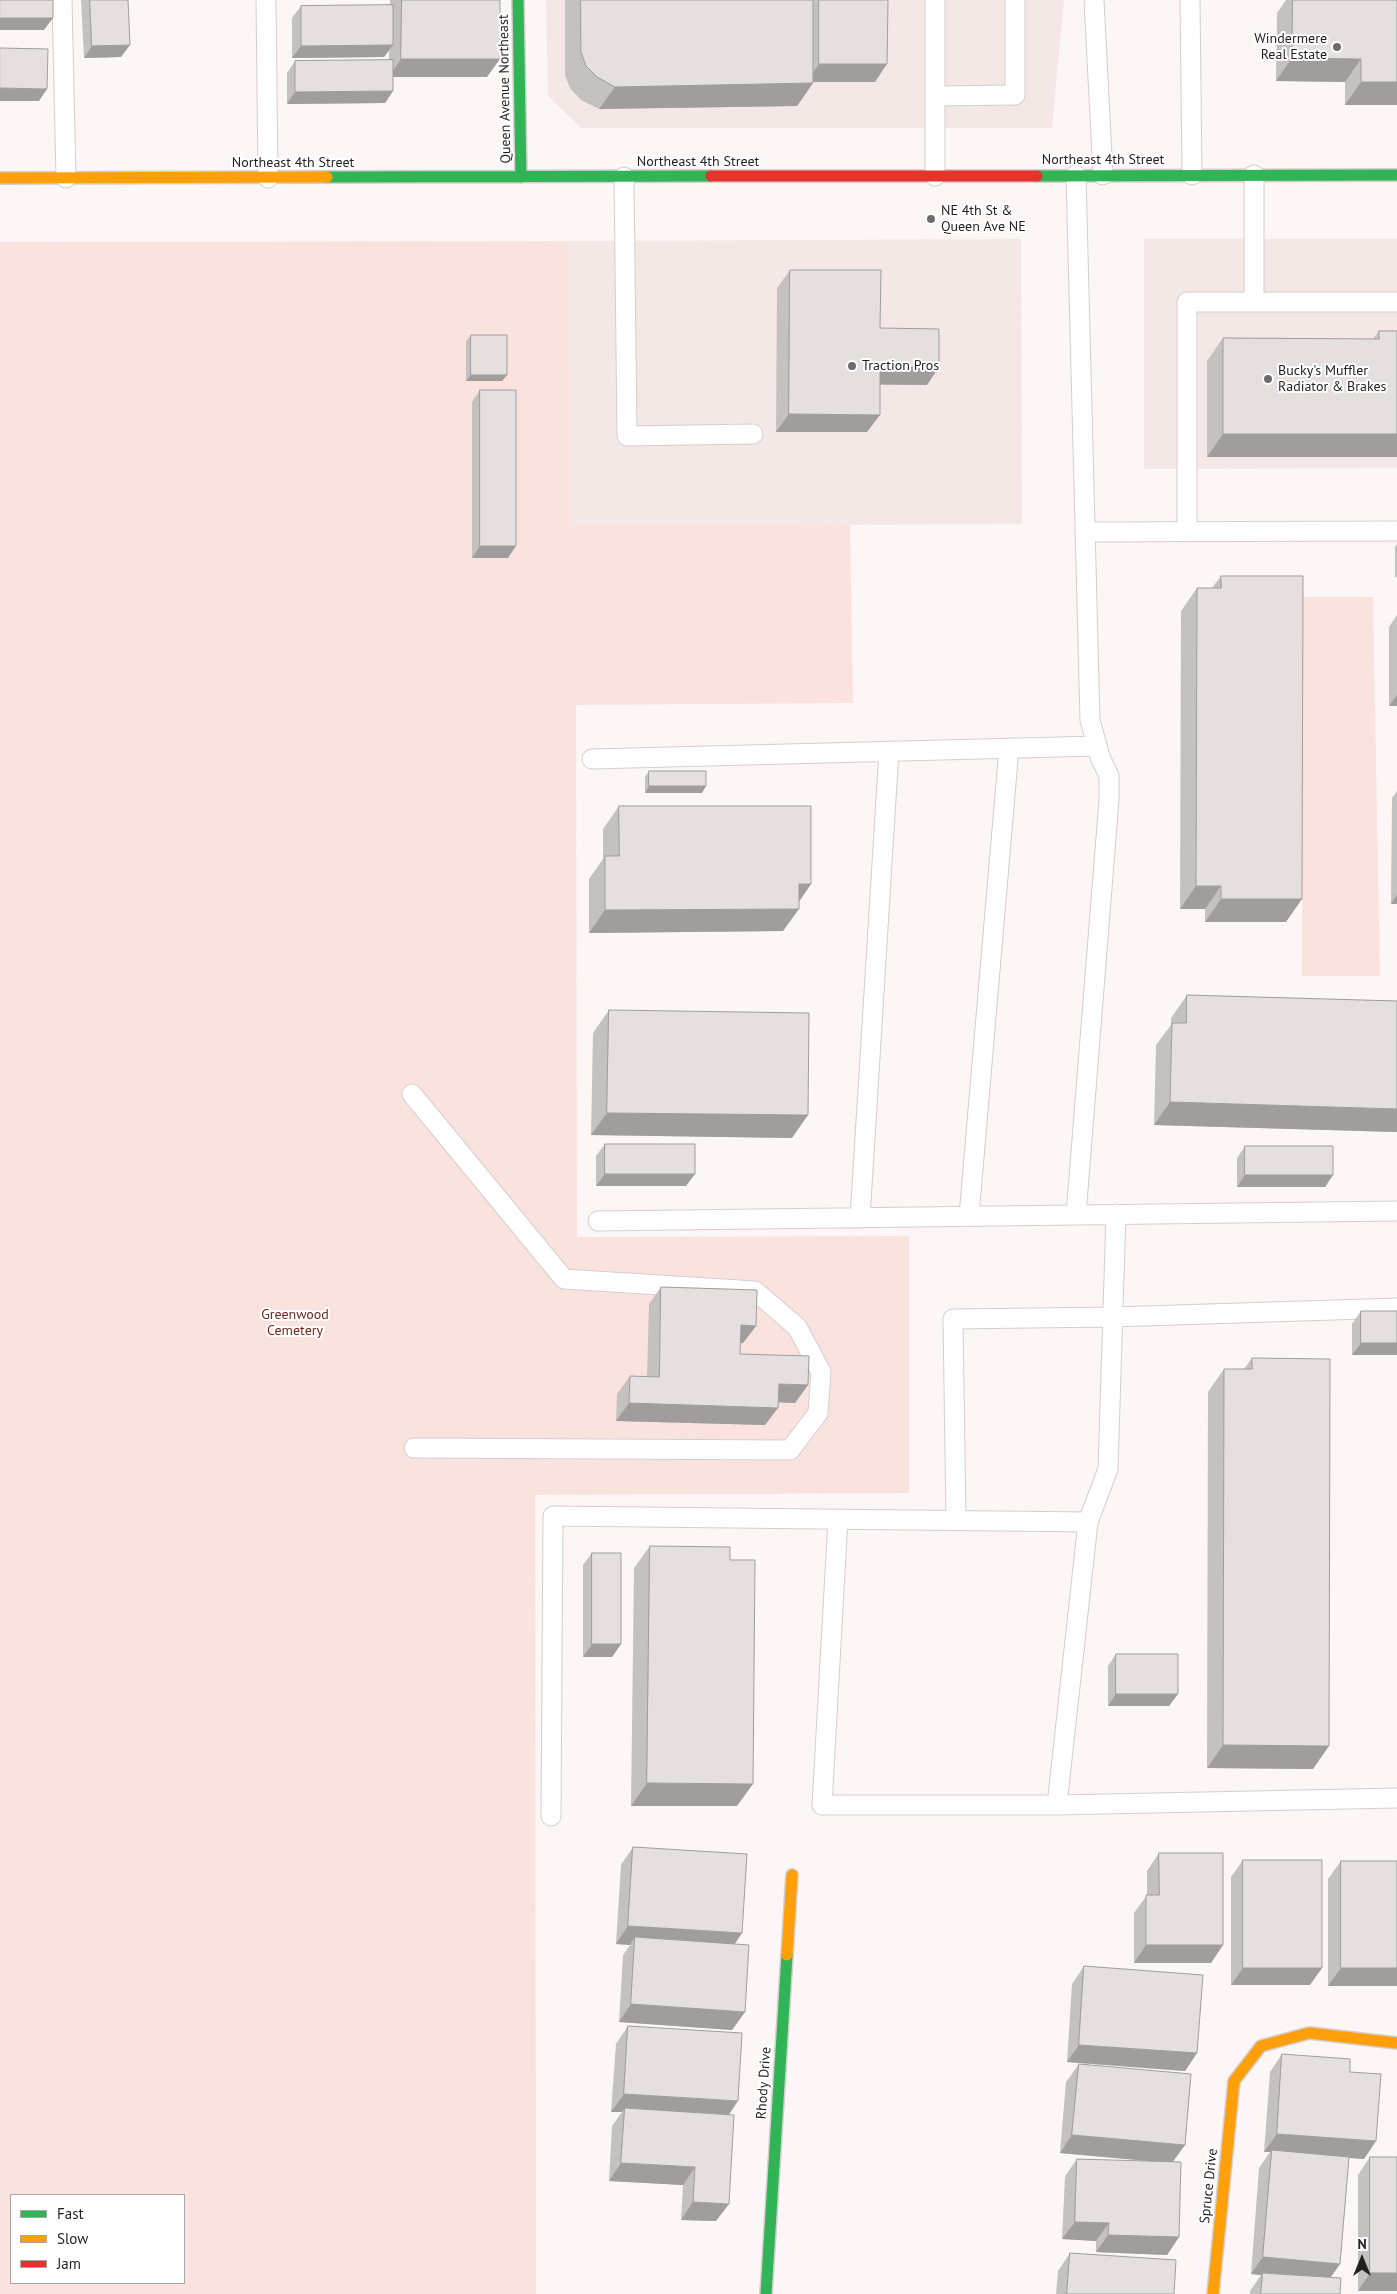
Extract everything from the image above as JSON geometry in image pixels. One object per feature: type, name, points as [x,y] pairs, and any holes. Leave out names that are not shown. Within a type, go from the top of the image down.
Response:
[{"type":"main road","name":"Queen Avenue Northeast","points":[[518,0],[521,177]]},
{"type":"main road","name":"Northeast 4th Street","points":[[0,178],[1397,175]]},
{"type":"main road","name":"Rhody Drive","points":[[766,2294],[792,1875]]},
{"type":"main road","name":"Spruce Drive","points":[[1213,2294],[1234,2082],[1262,2046],[1309,2033],[1397,2043]]},
{"type":"lane","points":[[62,0],[66,178]]},
{"type":"lane","points":[[266,0],[268,178]]},
{"type":"lane","points":[[935,0],[935,176]]},
{"type":"lane","points":[[935,96],[1015,95],[1015,0]]},
{"type":"lane","points":[[1094,0],[1104,175]]},
{"type":"lane","points":[[1190,0],[1192,175]]},
{"type":"lane","points":[[1076,175],[1090,720],[1097,746],[1109,776],[1109,800],[1076,1215]]},
{"type":"lane","points":[[1254,175],[1254,302]]},
{"type":"lane","points":[[624,177],[627,436],[753,434]]},
{"type":"lane","points":[[1187,531],[1187,302],[1397,302]]},
{"type":"lane","points":[[1085,532],[1397,531]]},
{"type":"lane","points":[[592,759],[1097,746]]},
{"type":"lane","points":[[969,1216],[1009,748]]},
{"type":"lane","points":[[860,1218],[889,751]]},
{"type":"lane","points":[[412,1094],[564,1279],[755,1291],[797,1327],[821,1372],[818,1413],[790,1450],[414,1448]]},
{"type":"lane","points":[[598,1221],[1397,1211]]},
{"type":"lane","points":[[1058,1805],[1088,1522],[1100,1494],[1108,1468],[1116,1214]]},
{"type":"lane","points":[[956,1520],[952,1319],[1112,1317],[1397,1308]]},
{"type":"lane","points":[[551,1816],[552,1516],[1088,1522]]},
{"type":"lane","points":[[838,1519],[822,1805],[1058,1805],[1397,1798]]},
{"type":"shaded area","points":[[546,0],[1064,0],[1052,128],[581,128],[548,96]]},
{"type":"shaded area","points":[[1021,239],[1022,524],[568,526],[568,241]]},
{"type":"shaded area","points":[[1144,239],[1397,239],[1397,468],[1144,469]]},
{"type":"green space","name":"Greenwood Cemetery","points":[[568,241],[569,525],[850,525],[853,703],[576,705],[577,1237],[909,1236],[909,1493],[535,1495],[536,2294],[0,2294],[0,242]]},
{"type":"green space","points":[[1303,597],[1373,597],[1380,976],[1302,976]]},
{"type":"building","points":[[0,0],[53,0],[53,18],[0,18]]},
{"type":"building","points":[[90,0],[128,0],[130,45],[92,46]]},
{"type":"building","points":[[402,0],[500,0],[500,59],[401,59]]},
{"type":"building","points":[[581,0],[813,0],[813,83],[615,87],[597,77],[586,66],[581,52]]},
{"type":"building","points":[[819,0],[888,0],[887,64],[819,64]]},
{"type":"building","name":"Windermere Real Estate","points":[[1293,0],[1397,0],[1397,82],[1361,82],[1361,59],[1292,58]]},
{"type":"building","points":[[393,5],[393,45],[301,46],[301,6]]},
{"type":"building","points":[[0,48],[48,49],[47,89],[0,88]]},
{"type":"building","points":[[393,60],[393,91],[295,92],[295,61]]},
{"type":"building","name":"Traction Pros","points":[[790,270],[881,270],[880,328],[939,329],[939,367],[880,367],[880,415],[789,414]]},
{"type":"building","points":[[1379,331],[1397,331],[1397,434],[1223,434],[1223,338],[1379,339]]},
{"type":"building","points":[[471,335],[507,335],[507,375],[471,375]]},
{"type":"building","points":[[480,390],[516,390],[516,546],[480,546]]},
{"type":"building","points":[[1221,576],[1303,576],[1302,899],[1221,899],[1221,886],[1196,886],[1197,588],[1221,588]]},
{"type":"building","points":[[649,771],[706,771],[706,786],[649,786]]},
{"type":"building","points":[[619,806],[811,806],[811,884],[799,884],[799,909],[605,910],[605,856],[619,856]]},
{"type":"building","points":[[1187,995],[1397,1001],[1397,1109],[1170,1102],[1172,1023],[1186,1023]]},
{"type":"building","points":[[609,1010],[809,1013],[808,1115],[607,1113]]},
{"type":"building","points":[[605,1144],[695,1144],[695,1174],[605,1174]]},
{"type":"building","points":[[1245,1146],[1333,1146],[1333,1175],[1245,1175]]},
{"type":"building","points":[[661,1287],[757,1290],[756,1326],[741,1325],[740,1354],[809,1356],[808,1385],[779,1384],[778,1408],[629,1403],[630,1376],[659,1377]]},
{"type":"building","points":[[1361,1311],[1397,1311],[1397,1343],[1361,1343]]},
{"type":"building","points":[[1252,1358],[1330,1359],[1329,1746],[1223,1745],[1224,1369],[1252,1369]]},
{"type":"building","points":[[650,1546],[730,1547],[730,1560],[755,1560],[753,1784],[647,1783]]},
{"type":"building","points":[[592,1553],[621,1553],[621,1644],[592,1644]]},
{"type":"building","points":[[1116,1654],[1178,1654],[1178,1694],[1116,1694]]},
{"type":"building","points":[[633,1847],[747,1854],[742,1933],[628,1926]]},
{"type":"building","points":[[1159,1853],[1223,1853],[1223,1945],[1146,1945],[1146,1895],[1159,1895]]},
{"type":"building","points":[[1243,1860],[1322,1860],[1322,1968],[1243,1968]]},
{"type":"building","points":[[1341,1861],[1397,1861],[1397,1968],[1341,1968]]},
{"type":"building","points":[[635,1937],[749,1945],[745,2012],[631,2004]]},
{"type":"building","points":[[1084,1966],[1203,1975],[1197,2053],[1079,2045]]},
{"type":"building","points":[[628,2026],[742,2033],[738,2101],[624,2094]]},
{"type":"building","points":[[1282,2054],[1350,2059],[1350,2072],[1381,2074],[1376,2141],[1277,2134]]},
{"type":"building","points":[[1079,2064],[1191,2074],[1185,2145],[1072,2135]]},
{"type":"building","points":[[625,2108],[734,2115],[729,2204],[693,2202],[695,2167],[621,2163]]},
{"type":"building","points":[[1272,2150],[1349,2157],[1340,2264],[1263,2257]]},
{"type":"building","points":[[1370,2157],[1397,2157],[1397,2273],[1370,2273]]},
{"type":"building","points":[[1077,2159],[1181,2162],[1179,2237],[1108,2235],[1109,2223],[1075,2222]]},
{"type":"building","points":[[1070,2253],[1176,2260],[1174,2294],[1067,2294]]},
{"type":"building","points":[[1263,2273],[1341,2278],[1340,2294],[1261,2294]]},
{"type":"traffic: fast","points":[[518,0],[521,177]]},
{"type":"traffic: fast","points":[[1037,176],[1397,175]]},
{"type":"traffic: fast","points":[[327,177],[711,176]]},
{"type":"traffic: fast","points":[[766,2294],[787,1955]]},
{"type":"traffic: slow","points":[[0,178],[327,177]]},
{"type":"traffic: slow","points":[[787,1955],[792,1875]]},
{"type":"traffic: slow","points":[[1213,2294],[1234,2081],[1261,2046],[1309,2033],[1397,2043]]},
{"type":"traffic: jam","points":[[711,176],[1037,176]]},
{"type":"place","name":"Windermere Real Estate","points":[[1337,47]]},
{"type":"place","name":"NE 4th St & Queen Ave NE","points":[[931,219]]},
{"type":"place","name":"Traction Pros","points":[[852,366]]},
{"type":"place","name":"Bucky's Muffler Radiator & Brakes","points":[[1268,379]]}]
